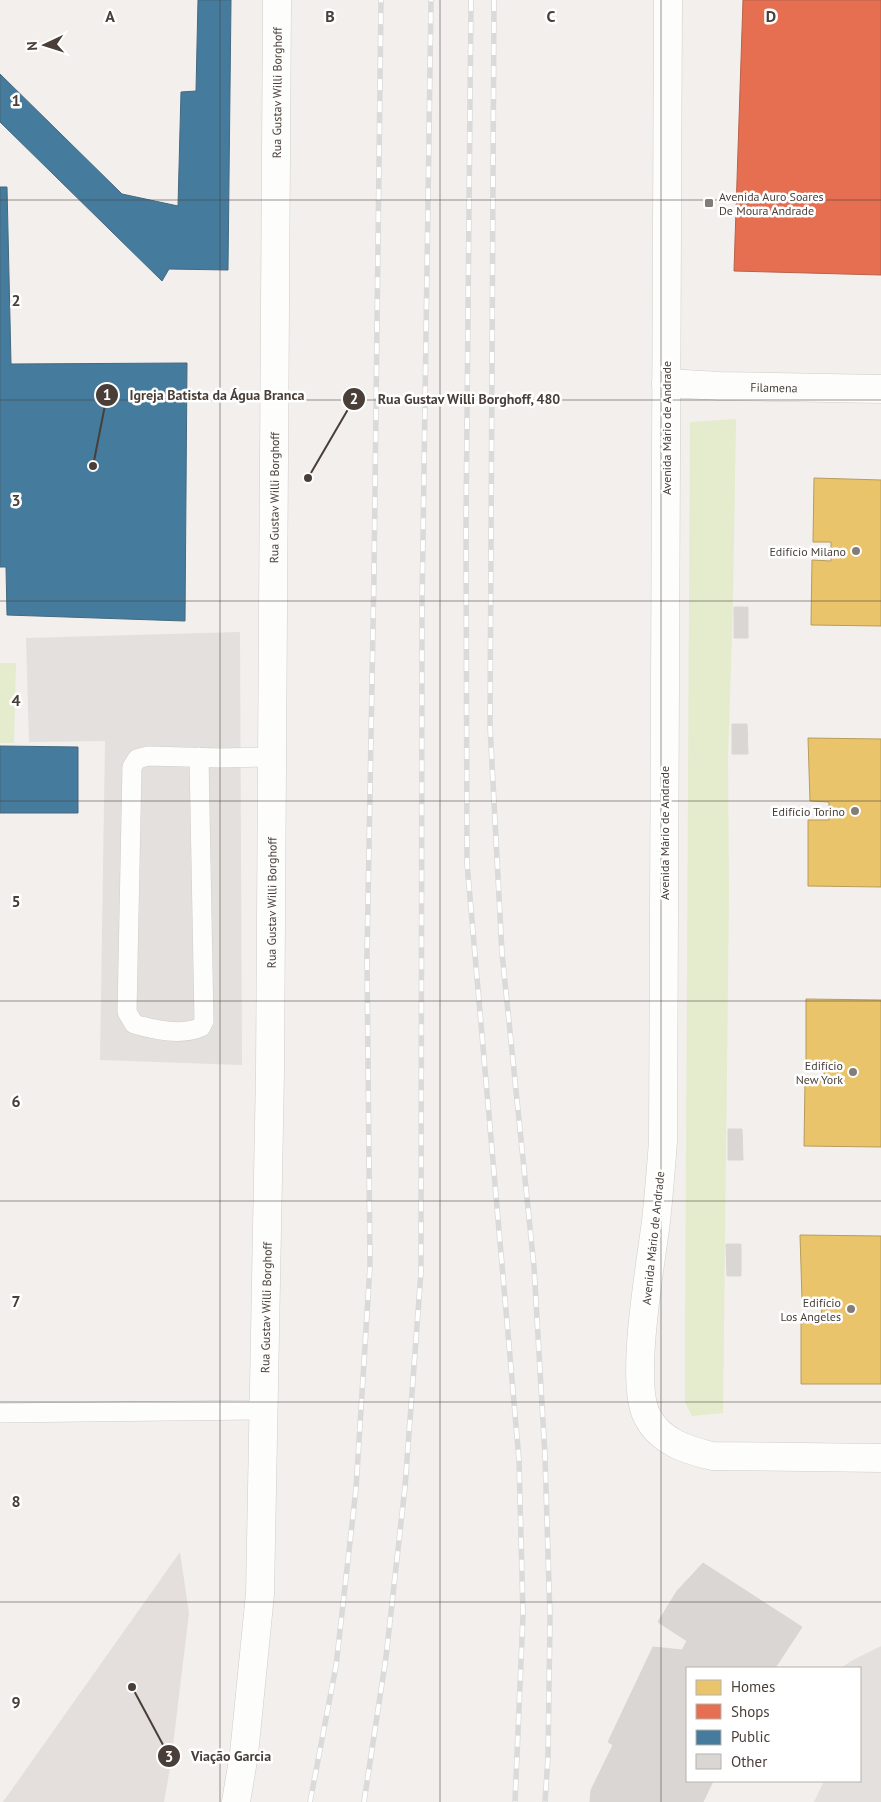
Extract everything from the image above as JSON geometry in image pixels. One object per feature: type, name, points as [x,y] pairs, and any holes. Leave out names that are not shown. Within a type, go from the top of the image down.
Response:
[{"type":"street","name":"Rua Gustav Willi Borghoff","points":[[236,1802],[244,1754],[260,1594],[270,1082],[277,0]]},
{"type":"street","name":"Avenida Mário de Andrade","points":[[668,0],[663,1141],[641,1350],[640,1393],[646,1416],[663,1437],[687,1450],[712,1456],[881,1458]]},
{"type":"street","name":"Filamena","points":[[666,383],[881,389]]},
{"type":"lane","points":[[199,757],[204,1021],[201,1027],[191,1032],[150,1029],[134,1024],[127,1012],[132,767],[137,759],[148,756],[271,756]]},
{"type":"lane","points":[[0,1413],[264,1410]]},
{"type":"shaded area","points":[[240,632],[242,1065],[100,1060],[105,741],[29,742],[26,638]]},
{"type":"shaded area","points":[[180,1552],[189,1613],[171,1762],[164,1802],[3,1802]]},
{"type":"shaded area","points":[[881,1646],[881,1802],[814,1802],[824,1782],[861,1782],[861,1667],[842,1667]]},
{"type":"green space","points":[[736,419],[728,758],[729,895],[723,1413],[692,1416],[685,1402],[690,422]]},
{"type":"green space","points":[[0,663],[16,663],[14,743],[0,743]]},
{"type":"building: Homes","name":"Edifício Milano","points":[[814,478],[881,480],[881,626],[811,625],[812,560],[831,561],[831,542],[813,542]]},
{"type":"building: Homes","name":"Edifício Torino","points":[[808,738],[881,739],[881,887],[808,886],[808,820],[829,820],[829,802],[810,801]]},
{"type":"building: Homes","name":"Edifício New York","points":[[806,999],[881,1000],[881,1147],[804,1146],[805,1081],[824,1081],[824,1063],[806,1063]]},
{"type":"building: Homes","name":"Edifício Los Angeles","points":[[800,1235],[881,1236],[881,1384],[801,1384],[801,1318],[822,1318],[821,1299],[802,1299]]},
{"type":"building: Shops","points":[[743,0],[881,0],[881,275],[734,271]]},
{"type":"building: Public","points":[[198,0],[231,0],[228,270],[169,269],[162,281],[0,122],[0,74],[122,194],[178,206],[181,92],[196,91]]},
{"type":"building: Public","points":[[0,187],[7,187],[11,364],[187,363],[185,621],[7,615],[6,567],[0,567]]},
{"type":"building: Public","points":[[0,746],[78,747],[78,813],[0,813]]},
{"type":"building: Other","points":[[734,607],[748,607],[748,638],[734,638]]},
{"type":"building: Other","points":[[732,724],[747,724],[748,754],[732,754]]},
{"type":"building: Other","points":[[728,1129],[742,1129],[743,1160],[728,1160]]},
{"type":"building: Other","points":[[726,1244],[741,1244],[741,1276],[727,1276]]},
{"type":"building: Other","points":[[703,1563],[802,1627],[776,1667],[686,1667],[686,1782],[713,1782],[703,1802],[590,1802],[591,1790],[613,1745],[608,1742],[653,1647],[682,1650],[687,1641],[658,1622],[677,1591]]},
{"type":"railway","points":[[310,1802],[336,1666],[356,1489],[370,1266],[367,956],[381,0]]},
{"type":"railway","points":[[364,1802],[386,1657],[405,1487],[421,1272],[422,605],[431,0]]},
{"type":"railway","points":[[471,0],[466,526],[467,863],[519,1460],[523,1615],[515,1802]]},
{"type":"railway","points":[[494,0],[490,726],[502,953],[534,1267],[545,1456],[550,1617],[548,1757],[545,1802]]},
{"type":"place","name":"Avenida Auro Soares De Moura Andrade","points":[[709,203]]},
{"type":"place","name":"Igreja Batista da Água Branca","points":[[93,466]]},
{"type":"place","name":"Rua Gustav Willi Borghoff, 480","points":[[308,478]]},
{"type":"place","name":"Edifício Milano","points":[[856,551]]},
{"type":"place","name":"Edifício Torino","points":[[855,811]]},
{"type":"place","name":"Edifício New York","points":[[853,1072]]},
{"type":"place","name":"Edifício Los Angeles","points":[[851,1309]]},
{"type":"place","name":"Viação Garcia","points":[[132,1687]]}]
